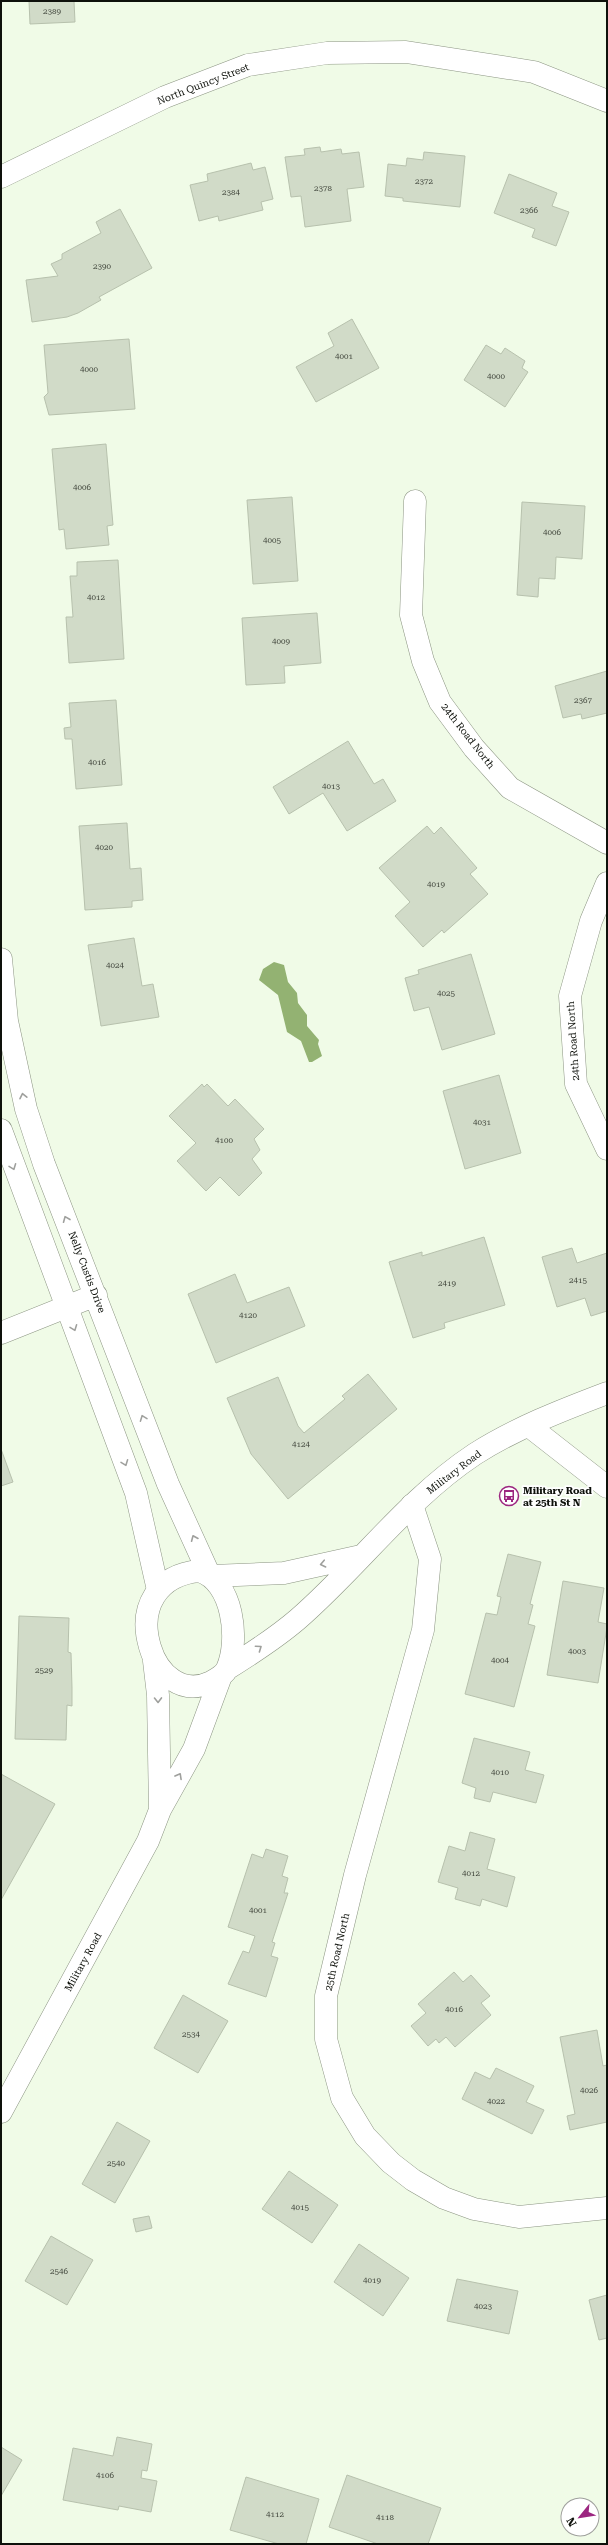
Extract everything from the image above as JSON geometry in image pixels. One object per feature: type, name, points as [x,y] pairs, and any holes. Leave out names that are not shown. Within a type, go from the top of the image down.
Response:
[{"type":"street","name":"North Quincy Street","points":[[1,177],[165,97],[248,65],[327,53],[406,52],[534,72],[607,101]]},
{"type":"street","name":"24th Road North","points":[[415,501],[411,615],[422,661],[440,702],[474,748],[510,788],[607,843]]},
{"type":"street","name":"24th Road North","points":[[607,883],[591,921],[570,996],[576,1084],[607,1150]]},
{"type":"street","name":"Nelly Custis Drive","points":[[1,959],[4,1021],[26,1109],[44,1164],[168,1484],[210,1575]]},
{"type":"street","points":[[1,1130],[65,1307],[136,1493],[158,1590]]},
{"type":"street","points":[[1,1333],[96,1295]]},
{"type":"street","name":"Military Road","points":[[1,2112],[148,1841],[160,1810],[194,1749],[224,1673],[259,1649],[299,1618],[412,1505],[476,1454],[556,1412],[607,1394]]},
{"type":"street","points":[[528,1426],[607,1487]]},
{"type":"street","name":"25th Road North","points":[[412,1505],[430,1559],[423,1630],[355,1875],[326,1996],[326,2039],[342,2098],[365,2136],[391,2163],[413,2180],[444,2198],[474,2209],[519,2217],[607,2208]]},
{"type":"street","points":[[210,1575],[222,1590],[232,1623],[233,1646],[224,1673],[198,1687],[179,1684],[165,1675],[154,1661],[145,1624],[148,1610],[158,1590],[168,1580],[177,1576],[199,1571],[210,1575],[284,1573],[361,1556]]},
{"type":"street","name":"Military Road","points":[[154,1661],[158,1695],[160,1810]]},
{"type":"shaded area","points":[[274,962],[284,965],[288,982],[297,993],[298,1003],[307,1015],[307,1026],[319,1040],[318,1044],[322,1056],[312,1062],[309,1062],[301,1041],[287,1032],[278,995],[259,980],[263,969]]},
{"type":"building","points":[[29,1],[74,1],[75,22],[30,24]]},
{"type":"building","points":[[320,147],[321,152],[341,149],[342,154],[359,152],[364,187],[347,189],[351,221],[305,227],[301,196],[291,197],[285,157],[305,155],[304,149]]},
{"type":"building","points":[[424,152],[465,156],[460,207],[403,201],[403,198],[385,196],[388,164],[406,166],[407,158],[423,160]]},
{"type":"building","points":[[251,163],[253,170],[265,167],[273,199],[261,202],[263,210],[219,221],[218,216],[199,221],[190,185],[208,181],[207,174]]},
{"type":"building","points":[[509,174],[557,193],[552,206],[569,212],[556,246],[532,237],[535,229],[494,213]]},
{"type":"building","points":[[120,209],[152,268],[99,297],[101,300],[78,313],[67,317],[32,322],[26,280],[58,276],[51,264],[62,259],[62,254],[101,233],[96,222]]},
{"type":"building","points":[[352,319],[379,368],[316,402],[296,367],[334,346],[328,333]]},
{"type":"building","points":[[129,339],[135,409],[49,415],[44,397],[48,393],[44,345]]},
{"type":"building","points":[[486,345],[501,354],[505,348],[525,361],[522,368],[528,372],[505,407],[464,380]]},
{"type":"building","points":[[106,444],[113,525],[107,526],[109,545],[66,549],[64,529],[59,530],[52,449]]},
{"type":"building","points":[[292,497],[298,581],[253,584],[247,500]]},
{"type":"building","points":[[522,502],[585,506],[582,559],[556,557],[555,579],[539,578],[538,597],[517,595]]},
{"type":"building","points":[[118,560],[124,659],[69,663],[66,617],[73,617],[70,576],[77,576],[77,562]]},
{"type":"building","points":[[317,613],[321,663],[284,666],[285,683],[246,685],[242,618]]},
{"type":"building","points":[[607,671],[607,713],[582,719],[581,714],[563,718],[555,686]]},
{"type":"building","points":[[116,700],[122,785],[76,789],[72,739],[65,739],[64,728],[71,727],[69,703]]},
{"type":"building","points":[[348,741],[374,784],[383,779],[396,801],[347,831],[323,793],[289,814],[273,787]]},
{"type":"building","points":[[127,823],[130,869],[141,868],[143,900],[132,901],[132,907],[85,910],[79,826]]},
{"type":"building","points":[[427,826],[434,834],[441,827],[477,868],[470,874],[488,894],[444,933],[442,930],[423,947],[395,916],[410,902],[379,868]]},
{"type":"building","points":[[134,938],[142,986],[153,984],[159,1017],[101,1026],[88,945]]},
{"type":"building","points":[[471,954],[495,1034],[442,1050],[429,1007],[414,1011],[405,978],[419,974],[418,970]]},
{"type":"building","points":[[499,1075],[521,1153],[465,1169],[443,1091]]},
{"type":"building","points":[[202,1084],[204,1087],[207,1084],[228,1106],[235,1099],[264,1129],[254,1139],[260,1150],[252,1159],[262,1173],[239,1196],[220,1177],[206,1191],[177,1161],[196,1143],[169,1116]]},
{"type":"building","points":[[484,1237],[505,1305],[444,1323],[445,1328],[413,1338],[389,1262],[422,1252],[422,1256]]},
{"type":"building","points":[[572,1248],[577,1263],[607,1253],[607,1311],[591,1316],[585,1298],[557,1307],[542,1257]]},
{"type":"building","points":[[235,1274],[247,1303],[289,1287],[305,1326],[216,1363],[188,1294]]},
{"type":"building","points":[[368,1374],[397,1409],[288,1499],[251,1454],[227,1398],[278,1377],[298,1426],[304,1433],[345,1399],[342,1396]]},
{"type":"building","points":[[1,1449],[13,1482],[1,1486]]},
{"type":"building","points":[[508,1554],[541,1562],[530,1604],[533,1605],[528,1624],[535,1626],[514,1707],[465,1694],[486,1613],[497,1615],[501,1597],[497,1596]]},
{"type":"building","points":[[563,1581],[604,1588],[598,1622],[607,1624],[607,1627],[598,1683],[547,1675]]},
{"type":"building","points":[[19,1616],[69,1618],[68,1652],[71,1653],[72,1706],[67,1705],[66,1740],[15,1739]]},
{"type":"building","points":[[474,1738],[530,1752],[525,1770],[544,1775],[536,1803],[493,1792],[490,1802],[474,1798],[476,1788],[462,1783]]},
{"type":"building","points":[[1,1774],[55,1804],[1,1900]]},
{"type":"building","points":[[470,1832],[495,1839],[487,1869],[515,1877],[507,1907],[482,1899],[480,1906],[455,1899],[458,1888],[438,1882],[449,1846],[465,1851]]},
{"type":"building","points":[[266,1849],[288,1856],[282,1876],[288,1878],[284,1893],[288,1893],[272,1942],[275,1943],[271,1956],[278,1958],[266,1997],[228,1984],[243,1951],[249,1953],[255,1936],[228,1927],[252,1854],[263,1858]]},
{"type":"building","points":[[454,1972],[463,1982],[471,1975],[490,1996],[481,2003],[491,2015],[455,2047],[446,2037],[439,2043],[436,2039],[428,2046],[411,2026],[426,2013],[418,2004]]},
{"type":"building","points":[[183,1995],[228,2021],[198,2073],[154,2048]]},
{"type":"building","points":[[597,2030],[603,2066],[607,2065],[607,2122],[570,2130],[567,2116],[575,2114],[560,2037]]},
{"type":"building","points":[[496,2068],[534,2086],[526,2102],[544,2110],[532,2134],[462,2099],[475,2072],[490,2079]]},
{"type":"building","points":[[117,2122],[150,2141],[115,2203],[82,2184]]},
{"type":"building","points":[[289,2171],[338,2205],[312,2243],[262,2209]]},
{"type":"building","points":[[149,2216],[152,2228],[136,2232],[133,2219]]},
{"type":"building","points":[[51,2236],[93,2260],[67,2305],[25,2281]]},
{"type":"building","points":[[359,2244],[409,2278],[383,2316],[334,2282]]},
{"type":"building","points":[[457,2279],[518,2291],[509,2334],[447,2321]]},
{"type":"building","points":[[607,2295],[607,2338],[599,2340],[589,2300]]},
{"type":"building","points":[[117,2437],[152,2444],[147,2471],[142,2470],[141,2478],[157,2481],[151,2512],[119,2506],[118,2510],[63,2500],[73,2448],[113,2456]]},
{"type":"building","points":[[1,2447],[22,2460],[1,2496]]},
{"type":"building","points":[[347,2475],[441,2508],[428,2544],[378,2544],[329,2527]]},
{"type":"building","points":[[246,2477],[319,2499],[306,2544],[279,2544],[230,2530]]},
{"type":"place","name":"Military Road at 25th St N","points":[[509,1496]]}]
